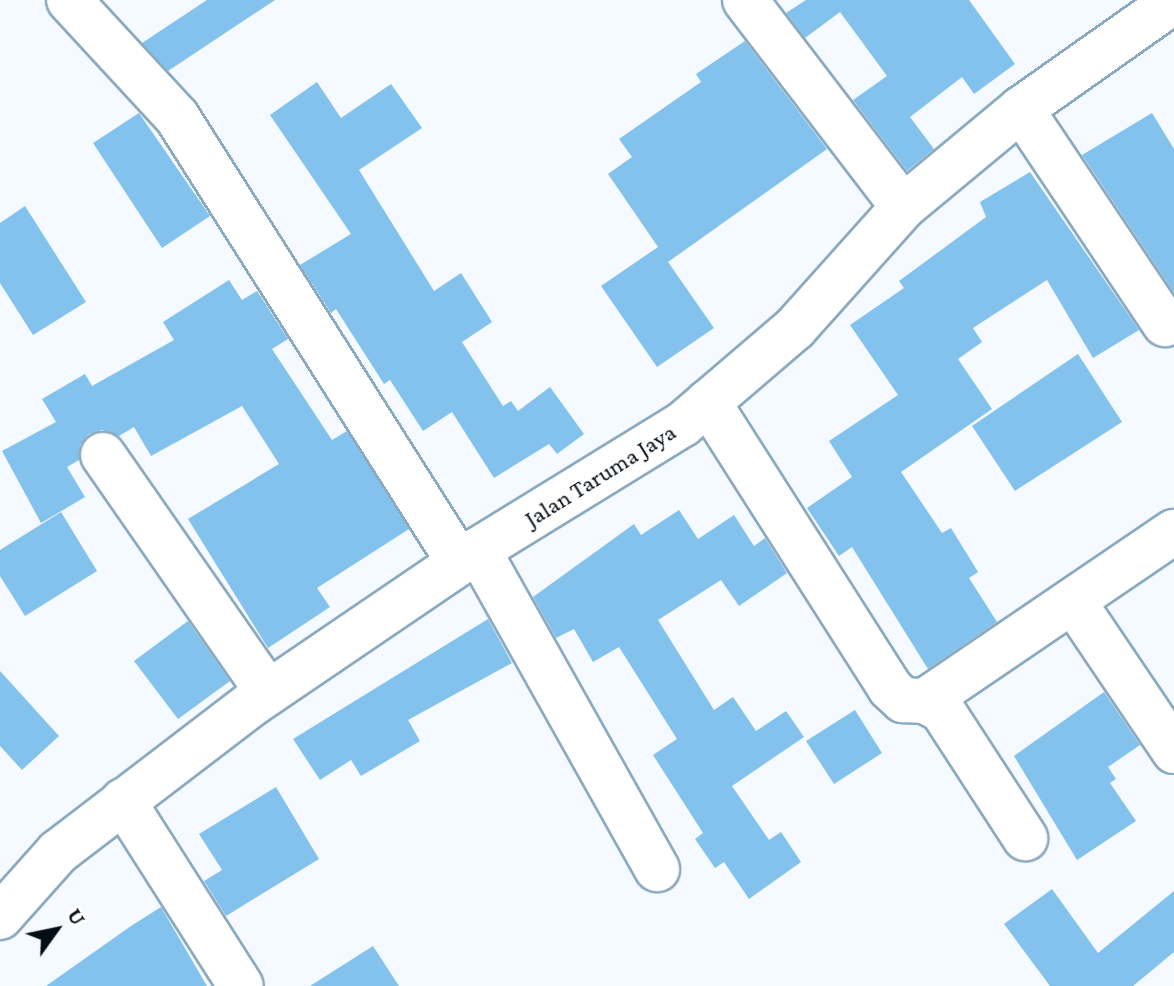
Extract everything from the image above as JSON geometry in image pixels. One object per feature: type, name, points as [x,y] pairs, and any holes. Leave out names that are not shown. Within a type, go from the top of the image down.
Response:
[{"type":"street","points":[[745,0],[903,207]]},
{"type":"street","name":"Jalan Taruma Jaya","points":[[0,917],[58,852],[268,692],[469,556],[683,424],[795,328],[903,207],[1021,109],[1174,1]]},
{"type":"street","points":[[75,2],[177,117],[469,556],[657,869]]},
{"type":"street","points":[[1021,109],[1165,324]]},
{"type":"street","points":[[708,402],[890,688],[903,700],[925,701],[942,710],[1025,838]]},
{"type":"street","points":[[103,455],[268,692]]},
{"type":"street","points":[[925,701],[1174,532]]},
{"type":"street","points":[[1073,601],[1174,751]]},
{"type":"street","points":[[123,801],[241,986]]},
{"type":"building","points":[[207,0],[275,0],[168,71],[142,43]]},
{"type":"building","points":[[806,0],[969,0],[1015,64],[974,94],[962,77],[910,117],[934,149],[907,171],[853,100],[887,76],[840,12],[805,38],[786,13]]},
{"type":"building","points":[[745,41],[827,149],[668,262],[714,328],[657,367],[601,286],[658,247],[608,174],[632,157],[619,139],[701,82],[696,74]]},
{"type":"building","points":[[317,82],[341,118],[391,84],[422,128],[359,170],[434,291],[461,273],[492,322],[462,342],[503,406],[511,401],[518,411],[550,387],[584,434],[557,454],[549,444],[494,478],[452,412],[423,431],[390,380],[384,384],[336,309],[331,313],[300,265],[351,234],[270,115]]},
{"type":"building","points":[[139,113],[210,216],[162,248],[93,143]]},
{"type":"building","points":[[1152,113],[1174,149],[1174,293],[1082,155]]},
{"type":"building","points":[[1030,172],[1139,330],[1093,358],[1047,280],[973,328],[982,342],[958,359],[992,409],[901,472],[942,533],[951,528],[978,572],[969,578],[997,622],[928,669],[852,547],[839,556],[807,508],[852,477],[829,441],[898,395],[850,325],[904,288],[899,281],[986,217],[980,202]]},
{"type":"building","points":[[25,206],[86,302],[33,335],[0,283],[0,223]]},
{"type":"building","points":[[229,280],[242,300],[257,291],[288,339],[272,349],[332,440],[347,431],[409,529],[317,588],[330,607],[268,648],[188,519],[279,464],[242,406],[151,456],[134,427],[119,436],[102,430],[89,434],[80,445],[79,460],[67,467],[85,497],[41,523],[2,451],[56,422],[42,399],[85,374],[92,386],[174,340],[163,322]]},
{"type":"building","points":[[1078,354],[1122,422],[1015,491],[972,426]]},
{"type":"building","points":[[679,510],[698,539],[734,515],[754,546],[765,538],[787,573],[739,606],[721,580],[658,620],[714,710],[733,697],[756,731],[786,711],[804,737],[732,786],[769,840],[781,832],[801,862],[749,899],[724,862],[715,868],[695,839],[703,833],[653,755],[677,739],[619,647],[593,662],[574,629],[556,638],[533,597],[634,524],[641,535]]},
{"type":"building","points":[[61,512],[97,571],[25,616],[0,576],[0,550]]},
{"type":"building","points":[[488,619],[512,663],[408,720],[420,741],[361,776],[351,760],[320,780],[293,739]]},
{"type":"building","points":[[188,621],[230,681],[178,719],[134,661]]},
{"type":"building","points":[[0,671],[59,736],[22,770],[0,746]]},
{"type":"building","points":[[1104,692],[1140,745],[1108,767],[1116,779],[1110,783],[1136,821],[1077,860],[1014,756]]},
{"type":"building","points":[[855,710],[882,753],[834,784],[806,741]]},
{"type":"building","points":[[276,787],[319,859],[226,916],[204,881],[222,870],[199,834]]},
{"type":"building","points":[[1052,889],[1098,953],[1174,891],[1174,952],[1133,986],[1050,986],[1004,924]]},
{"type":"building","points":[[161,907],[207,986],[46,986],[131,926]]},
{"type":"building","points":[[373,946],[399,986],[310,986]]}]
